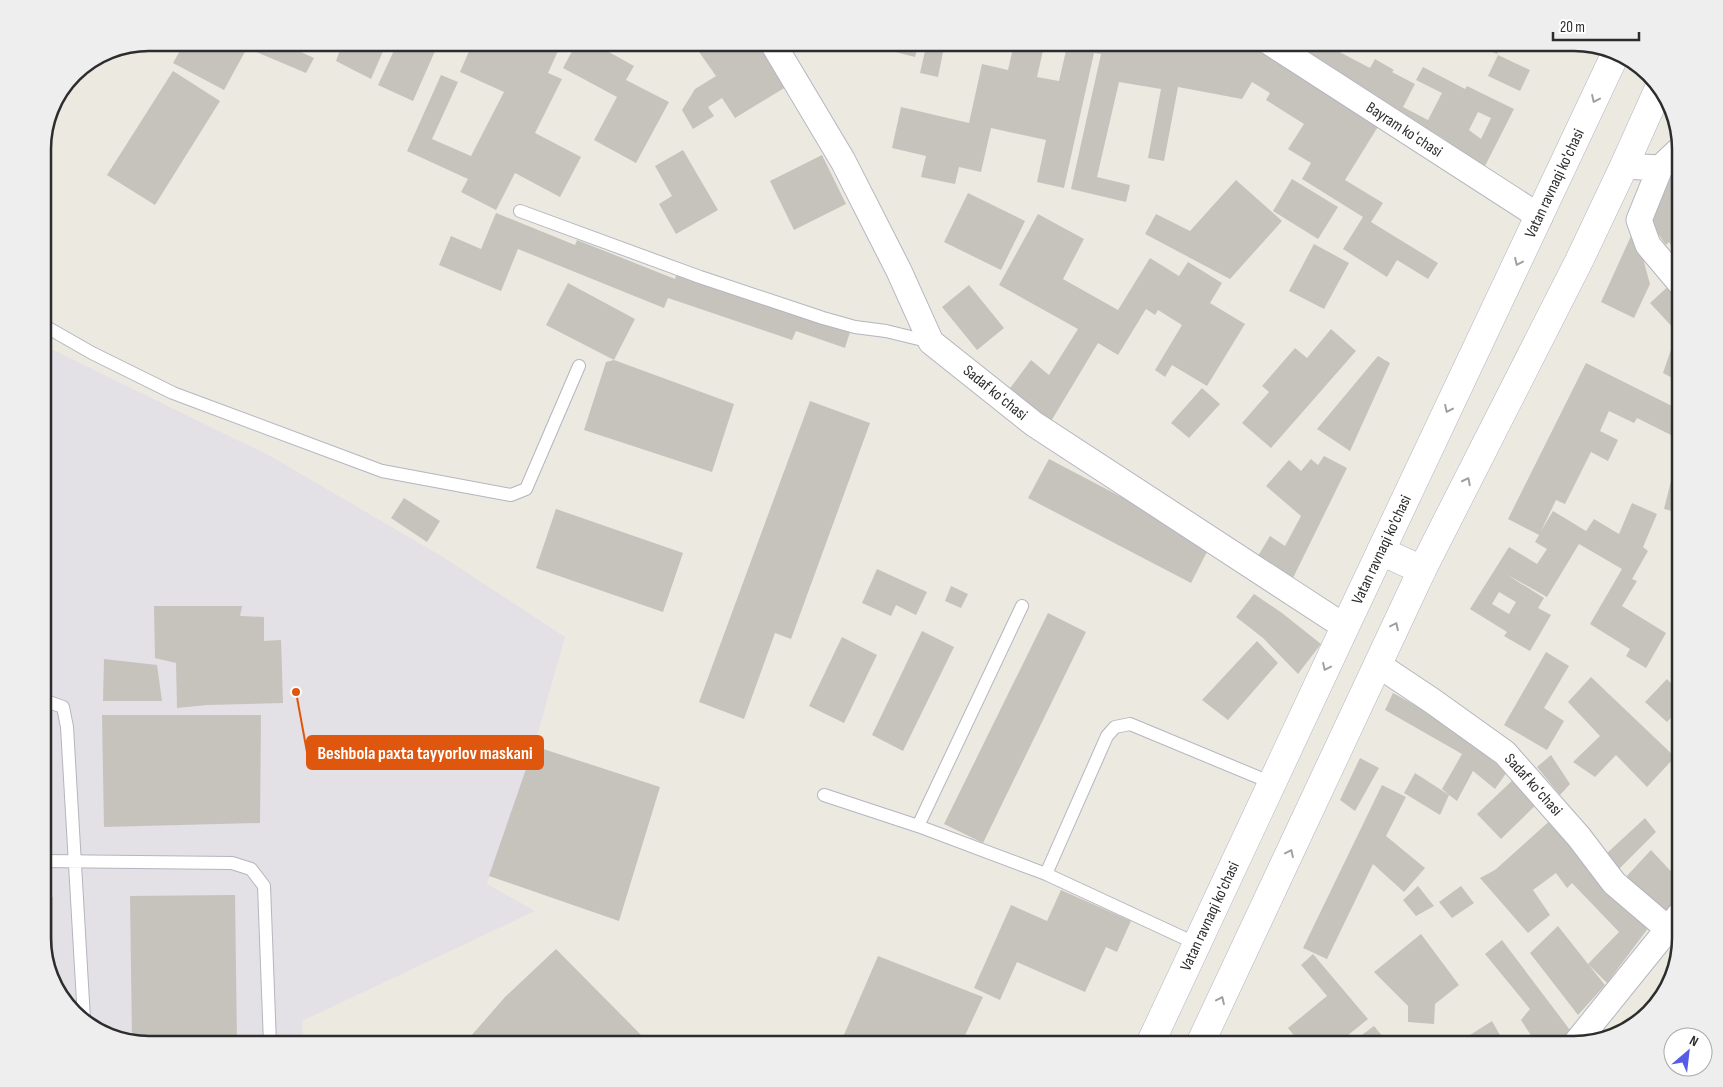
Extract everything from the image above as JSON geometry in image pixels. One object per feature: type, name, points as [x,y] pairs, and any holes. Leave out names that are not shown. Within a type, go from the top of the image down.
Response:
[{"type":"main road","name":"Vatan ravnaqi ko'chasi","points":[[1154,1036],[1344,627],[1613,59]]},
{"type":"main road","points":[[1204,1036],[1422,570],[1579,261],[1655,95]]},
{"type":"main road","points":[[1381,550],[1422,570]]},
{"type":"street","name":"Sadaf koʻchasi","points":[[777,51],[843,161],[932,342],[1034,424],[1344,627]]},
{"type":"street","name":"Bayram koʻchasi","points":[[1283,51],[1540,216]]},
{"type":"street","points":[[1672,157],[1660,168],[1639,220],[1648,245],[1672,274]]},
{"type":"street","points":[[1624,166],[1660,168]]},
{"type":"street","name":"Sadaf koʻchasi","points":[[1378,664],[1505,754],[1579,837],[1614,883],[1672,921]]},
{"type":"street","points":[[1582,1035],[1672,924]]},
{"type":"lane","points":[[520,211],[700,277],[823,318],[855,327],[886,331],[932,342]]},
{"type":"lane","points":[[51,330],[92,353],[172,392],[382,471],[511,495],[526,489],[579,366]]},
{"type":"lane","points":[[918,826],[1022,606]]},
{"type":"lane","points":[[51,703],[62,707],[67,727],[83,1009]]},
{"type":"lane","points":[[1046,874],[1107,736],[1115,727],[1130,724],[1272,783]]},
{"type":"lane","points":[[824,795],[918,826],[1046,874],[1197,944]]},
{"type":"lane","points":[[51,861],[232,862],[251,869],[264,886],[270,1036]]},
{"type":"shaded area","points":[[51,349],[270,456],[443,557],[565,637],[534,746],[487,884],[535,911],[302,1021],[303,1036],[150,1036],[118,1031],[95,1019],[76,1002],[64,987],[56,969],[51,944]]},
{"type":"building","points":[[180,51],[245,51],[224,90],[173,63]]},
{"type":"building","points":[[254,51],[299,51],[314,58],[306,73]]},
{"type":"building","points":[[340,51],[383,51],[371,79],[336,61]]},
{"type":"building","points":[[394,51],[435,51],[413,101],[378,85]]},
{"type":"building","points":[[469,51],[558,51],[548,73],[562,79],[535,133],[581,157],[560,197],[515,173],[496,210],[461,192],[468,179],[407,151],[441,75],[458,82],[432,139],[471,156],[504,92],[460,72]]},
{"type":"building","points":[[572,51],[607,51],[634,66],[626,80],[669,102],[636,163],[594,140],[617,97],[563,68]]},
{"type":"building","points":[[698,51],[764,51],[786,87],[735,118],[722,98],[708,107],[714,116],[693,129],[682,110],[695,89],[716,76]]},
{"type":"building","points":[[892,51],[917,51],[915,57]]},
{"type":"building","points":[[925,51],[943,51],[938,77],[920,73]]},
{"type":"building","points":[[1012,51],[1043,51],[1037,77],[1059,81],[1066,51],[1259,51],[1379,125],[1345,180],[1383,203],[1371,222],[1438,263],[1428,279],[1397,260],[1387,277],[1343,249],[1363,217],[1302,179],[1311,163],[1288,149],[1304,124],[1266,100],[1270,93],[1252,82],[1242,99],[1178,87],[1164,161],[1148,158],[1161,89],[1119,82],[1097,177],[1130,185],[1126,202],[1071,189],[1101,54],[1094,53],[1064,188],[1037,182],[1046,140],[991,128],[981,172],[959,167],[955,184],[921,177],[926,156],[892,148],[901,107],[969,123],[982,64],[1008,70]]},
{"type":"building","points":[[1291,51],[1338,51],[1370,68],[1375,59],[1394,70],[1392,72],[1415,84],[1403,107],[1428,120],[1442,93],[1416,80],[1423,67],[1465,89],[1467,86],[1514,109],[1484,168],[1441,137],[1376,105]],"holes":[[[1478,112],[1491,118],[1481,139],[1469,130]]]},
{"type":"building","points":[[1498,55],[1530,70],[1520,91],[1488,76]]},
{"type":"building","points":[[173,71],[220,101],[155,205],[107,175]]},
{"type":"building","points":[[683,150],[718,210],[676,234],[659,204],[672,196],[655,166]]},
{"type":"building","points":[[822,155],[846,204],[794,230],[770,181]]},
{"type":"building","points":[[1672,175],[1672,247],[1669,242],[1666,245],[1648,220]]},
{"type":"building","points":[[1292,179],[1338,207],[1318,239],[1273,211]]},
{"type":"building","points":[[1236,180],[1282,221],[1230,279],[1145,234],[1156,214],[1190,231]]},
{"type":"building","points":[[968,193],[1025,221],[1001,270],[944,242]]},
{"type":"building","points":[[496,213],[575,245],[577,240],[675,279],[677,273],[850,332],[845,348],[796,331],[792,340],[668,298],[664,308],[518,249],[501,291],[439,265],[451,236],[481,249]]},
{"type":"building","points":[[1038,214],[1084,239],[1063,279],[1118,310],[1150,258],[1179,276],[1188,262],[1222,283],[1210,303],[1245,324],[1207,386],[1172,365],[1165,377],[1155,370],[1182,325],[1158,310],[1155,315],[1146,309],[1118,355],[1098,343],[1050,423],[1008,391],[1031,360],[1049,375],[1078,329],[999,285]]},
{"type":"building","points":[[1631,236],[1638,240],[1650,284],[1634,318],[1601,302]]},
{"type":"building","points":[[1314,244],[1349,263],[1324,309],[1289,291]]},
{"type":"building","points":[[568,283],[635,319],[614,360],[546,325]]},
{"type":"building","points":[[1672,283],[1672,327],[1650,303]]},
{"type":"building","points":[[969,285],[1004,328],[977,350],[942,307]]},
{"type":"building","points":[[1331,329],[1356,351],[1271,448],[1242,423],[1269,392],[1262,386],[1295,348],[1307,358]]},
{"type":"building","points":[[1672,347],[1672,378],[1663,373]]},
{"type":"building","points":[[1378,356],[1390,363],[1350,451],[1317,429]]},
{"type":"building","points":[[614,360],[734,404],[712,472],[584,430],[606,362]]},
{"type":"building","points":[[1586,363],[1672,406],[1672,436],[1637,418],[1634,423],[1609,411],[1600,431],[1618,440],[1608,461],[1591,452],[1565,504],[1556,500],[1541,531],[1553,511],[1586,531],[1594,519],[1619,534],[1632,503],[1657,514],[1643,547],[1648,551],[1632,579],[1637,581],[1622,606],[1666,633],[1646,668],[1626,656],[1630,649],[1590,624],[1622,569],[1579,544],[1547,597],[1506,574],[1544,598],[1538,608],[1551,615],[1530,651],[1504,636],[1507,632],[1470,609],[1509,547],[1537,564],[1547,549],[1535,542],[1539,535],[1508,519]],"holes":[[[1499,592],[1516,602],[1509,614],[1492,604]]]},
{"type":"building","points":[[1202,388],[1220,404],[1189,438],[1171,423]]},
{"type":"building","points":[[810,401],[870,423],[791,639],[775,633],[744,719],[699,702]]},
{"type":"building","points":[[1324,456],[1347,468],[1292,580],[1258,556],[1270,536],[1285,546],[1301,516],[1266,486],[1289,460],[1301,471],[1311,459],[1318,465]]},
{"type":"building","points":[[1049,459],[1211,544],[1191,583],[1028,498]]},
{"type":"building","points":[[1672,477],[1672,511],[1664,509]]},
{"type":"building","points":[[404,498],[440,521],[427,542],[391,518]]},
{"type":"building","points":[[556,509],[683,553],[663,612],[536,568]]},
{"type":"building","points":[[877,569],[927,592],[916,615],[896,605],[891,616],[862,603]]},
{"type":"building","points":[[951,586],[968,594],[961,608],[945,601]]},
{"type":"building","points":[[1254,594],[1282,613],[1321,644],[1298,674],[1263,638],[1236,617]]},
{"type":"building","points":[[154,606],[242,606],[240,616],[264,617],[264,641],[281,640],[283,703],[207,705],[177,708],[176,663],[155,658]]},
{"type":"building","points":[[1048,613],[1086,632],[983,843],[944,824]]},
{"type":"building","points":[[922,631],[954,647],[903,751],[872,735]]},
{"type":"building","points":[[842,637],[877,655],[844,723],[809,706]]},
{"type":"building","points":[[1257,641],[1278,663],[1228,720],[1202,700]]},
{"type":"building","points":[[1546,652],[1569,666],[1544,708],[1564,721],[1547,750],[1504,725]]},
{"type":"building","points":[[104,659],[157,665],[162,701],[103,701]]},
{"type":"building","points":[[1591,677],[1672,754],[1672,760],[1647,787],[1616,755],[1595,777],[1573,762],[1600,736],[1568,702]]},
{"type":"building","points":[[1667,679],[1672,684],[1672,717],[1667,722],[1645,702]]},
{"type":"building","points":[[1393,693],[1447,723],[1509,769],[1495,789],[1473,771],[1457,801],[1442,789],[1462,754],[1385,710]]},
{"type":"building","points":[[102,715],[261,715],[260,823],[104,827]]},
{"type":"building","points":[[534,746],[660,787],[619,921],[489,876]]},
{"type":"building","points":[[1551,755],[1570,784],[1560,795],[1537,767]]},
{"type":"building","points":[[1360,758],[1379,768],[1355,811],[1340,800]]},
{"type":"building","points":[[1415,773],[1449,795],[1440,815],[1404,793]]},
{"type":"building","points":[[1516,777],[1539,802],[1501,839],[1477,814]]},
{"type":"building","points":[[1382,785],[1406,797],[1386,836],[1425,868],[1404,892],[1373,864],[1327,959],[1303,948]]},
{"type":"building","points":[[1554,817],[1649,927],[1607,983],[1588,964],[1619,932],[1572,883],[1567,888],[1556,873],[1533,890],[1550,915],[1528,933],[1480,878],[1495,870]]},
{"type":"building","points":[[1645,818],[1656,832],[1618,870],[1606,854]]},
{"type":"building","points":[[1651,850],[1672,872],[1672,904],[1661,917],[1625,878]]},
{"type":"building","points":[[1418,886],[1434,906],[1416,916],[1403,900]]},
{"type":"building","points":[[1461,886],[1474,903],[1452,918],[1439,902]]},
{"type":"building","points":[[1061,890],[1131,921],[1117,952],[1106,947],[1085,992],[1017,962],[1000,1000],[974,988],[1011,905],[1047,921]]},
{"type":"building","points":[[235,895],[237,1036],[150,1036],[132,1034],[130,896]]},
{"type":"building","points":[[51,897],[53,897],[53,957],[51,944]]},
{"type":"building","points":[[1558,926],[1605,985],[1578,1015],[1530,953]]},
{"type":"building","points":[[1421,934],[1459,985],[1435,1004],[1434,1024],[1408,1022],[1408,1006],[1374,972]]},
{"type":"building","points":[[1502,940],[1573,1034],[1571,1036],[1531,1036],[1521,1020],[1530,1009],[1485,954]]},
{"type":"building","points":[[556,949],[642,1036],[471,1036],[505,997]]},
{"type":"building","points":[[1313,954],[1368,1019],[1347,1036],[1294,1036],[1288,1028],[1327,996],[1301,965]]},
{"type":"building","points":[[878,956],[983,997],[965,1036],[843,1036]]},
{"type":"building","points":[[1492,1021],[1500,1036],[1471,1036]]},
{"type":"building","points":[[1374,1026],[1382,1036],[1360,1036]]},
{"type":"place","name":"Beshbola paxta tayyorlov maskani","points":[[296,692]]}]
